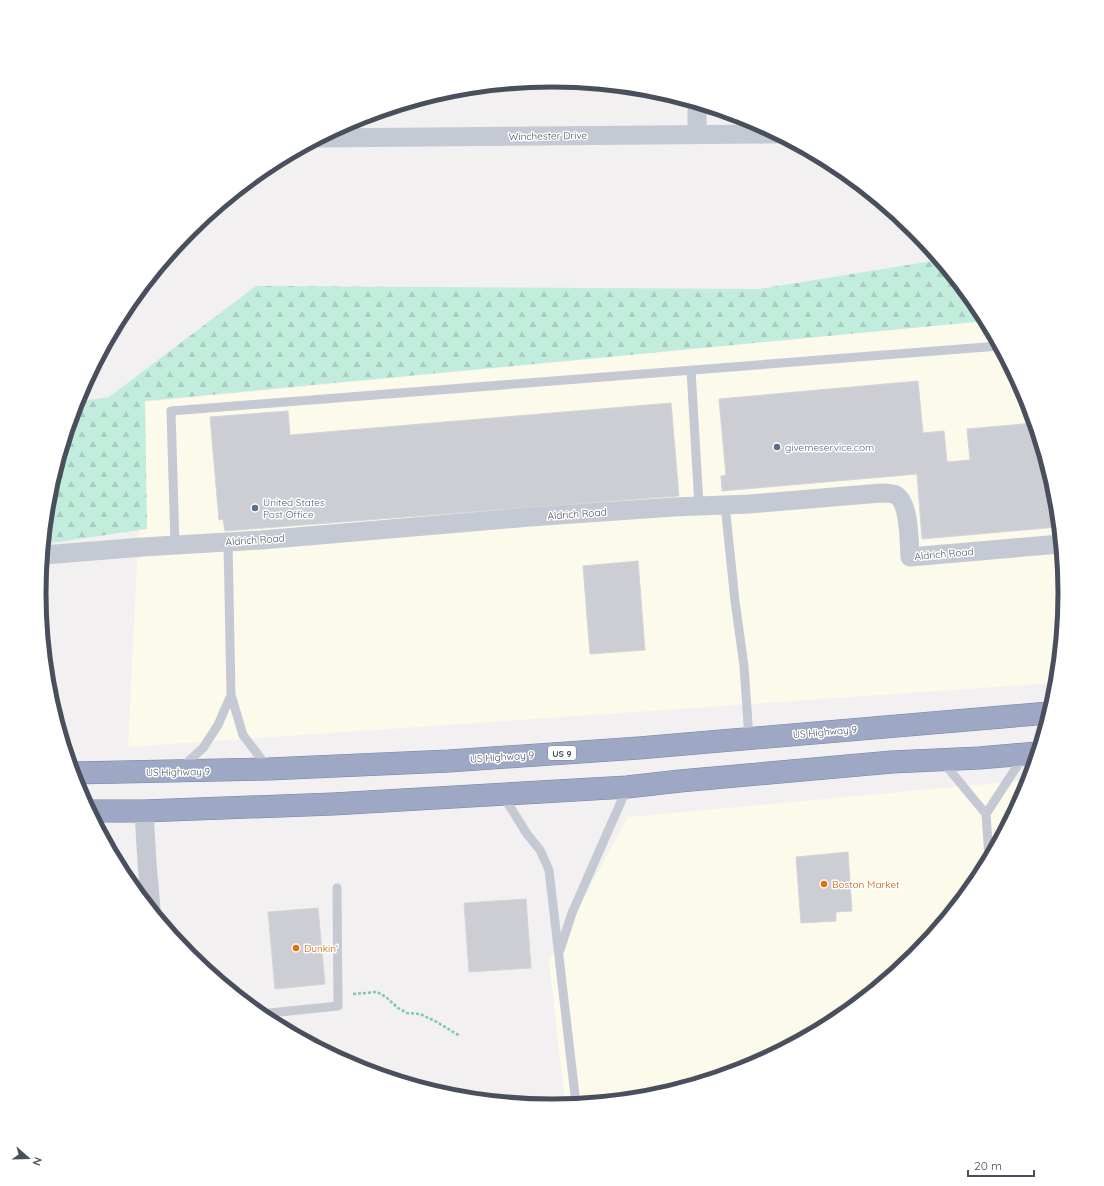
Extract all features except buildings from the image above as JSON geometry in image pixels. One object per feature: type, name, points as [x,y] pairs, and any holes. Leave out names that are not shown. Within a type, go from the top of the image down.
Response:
[{"type":"highway","name":"US Highway 9","points":[[80,773],[269,769],[457,760],[639,748],[1043,713]]},
{"type":"highway","points":[[95,811],[144,811],[333,804],[628,787],[704,778],[892,762],[1031,753]]},
{"type":"street","points":[[697,108],[697,134]]},
{"type":"street","name":"Winchester Drive","points":[[331,138],[764,134]]},
{"type":"street","name":"Aldrich Road","points":[[47,555],[228,542],[530,517],[749,504],[881,493],[895,494],[901,499],[906,511],[910,558],[1056,544]]},
{"type":"street","points":[[144,811],[150,900]]},
{"type":"lane","points":[[175,545],[172,411],[994,346]]},
{"type":"lane","points":[[691,370],[699,506]]},
{"type":"lane","points":[[725,505],[734,601],[744,666],[749,738]]},
{"type":"lane","points":[[228,542],[231,695],[244,735],[269,769]]},
{"type":"lane","points":[[177,772],[203,748],[218,725],[231,695]]},
{"type":"lane","points":[[986,814],[1031,753]]},
{"type":"lane","points":[[941,760],[986,814],[988,849]]},
{"type":"lane","points":[[559,953],[572,913],[628,787]]},
{"type":"lane","points":[[502,794],[527,834],[540,850],[549,870],[575,1098]]},
{"type":"lane","points":[[270,1013],[338,1006],[337,888]]},
{"type":"path","points":[[338,995],[377,992],[386,997],[398,1008],[408,1013],[420,1014],[460,1036]]},
{"type":"shaded area","points":[[979,322],[1006,369],[1019,399],[1041,462],[1048,494],[1054,527],[1058,593],[1054,659],[1050,683],[128,747],[145,402]]},
{"type":"shaded area","points":[[1021,781],[1006,817],[973,874],[932,927],[910,951],[886,973],[833,1014],[776,1047],[715,1072],[683,1082],[618,1095],[564,1099],[549,961],[628,817]]},
{"type":"green space","points":[[934,261],[979,322],[145,401],[147,529],[49,543],[50,527],[63,462],[84,401],[109,397],[256,286],[759,289]]},
{"type":"place","name":"givemeservice.com","points":[[777,447]]},
{"type":"place","name":"United States Post Office","points":[[255,508]]},
{"type":"place","name":"Boston Market","points":[[824,884]]},
{"type":"place","name":"Dunkin'","points":[[296,948]]}]
